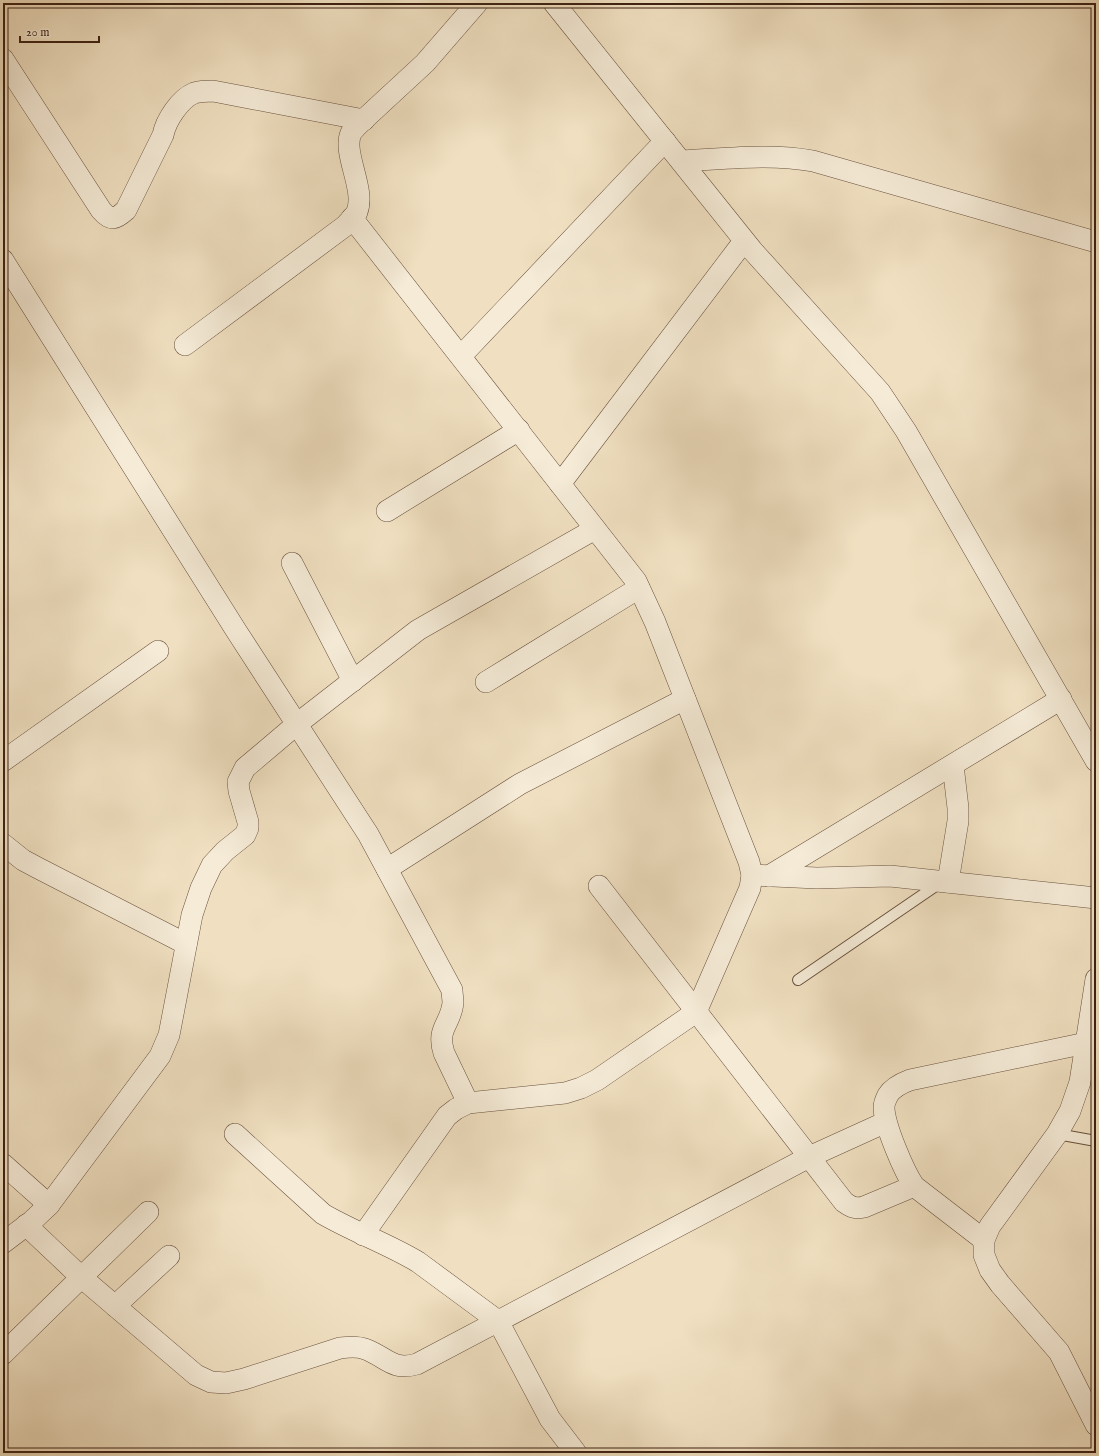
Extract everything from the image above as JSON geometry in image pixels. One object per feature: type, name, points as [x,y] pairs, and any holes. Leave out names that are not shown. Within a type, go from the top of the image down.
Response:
[{"type":"street","points":[[185,346],[345,226],[352,218],[356,213],[360,199],[349,146],[351,133],[425,63],[476,3]]},
{"type":"street","points":[[554,3],[744,241],[880,392],[906,431],[1096,761]]},
{"type":"street","points":[[3,59],[101,210],[106,217],[111,219],[118,217],[126,210],[163,135],[164,126],[184,100],[193,94],[201,91],[213,91],[364,120]]},
{"type":"street","points":[[461,356],[665,142]]},
{"type":"street","points":[[680,161],[777,156],[802,159],[1096,242]]},
{"type":"street","points":[[352,218],[636,581],[655,622],[749,862],[761,876],[817,878],[890,876],[1096,898]]},
{"type":"street","points":[[560,484],[744,241]]},
{"type":"street","points":[[3,260],[10,286],[357,816],[388,869],[452,990],[453,1004],[441,1035],[441,1044],[468,1103]]},
{"type":"street","points":[[387,511],[519,430]]},
{"type":"street","points":[[3,1243],[26,1226],[48,1205],[160,1056],[169,1035],[192,915],[201,888],[212,865],[245,835],[248,828],[248,822],[238,782],[245,768],[297,724],[418,630],[595,529]]},
{"type":"street","points":[[292,563],[353,681]]},
{"type":"street","points":[[486,682],[639,588]]},
{"type":"street","points":[[3,761],[158,651]]},
{"type":"street","points":[[388,869],[520,784],[685,698]]},
{"type":"street","points":[[363,1235],[447,1116],[456,1109],[468,1103],[565,1093],[581,1088],[596,1080],[696,1012],[750,888],[761,876],[953,765],[1061,699]]},
{"type":"street","points":[[945,882],[958,821],[953,765]]},
{"type":"street","points":[[3,844],[23,860],[186,944]]},
{"type":"street","points":[[599,886],[844,1202],[856,1209],[914,1186]]},
{"type":"street","points":[[1096,979],[1080,1082],[1070,1111],[1057,1134],[990,1226],[984,1240],[984,1255],[990,1270],[1000,1284],[1059,1352],[1096,1425]]},
{"type":"street","points":[[984,1240],[914,1186],[907,1175],[886,1122],[884,1106],[888,1095],[898,1085],[910,1080],[1086,1043]]},
{"type":"street","points":[[26,1226],[81,1277],[196,1375],[212,1382],[226,1383],[244,1379],[340,1348],[351,1347],[363,1349],[395,1365],[406,1367],[417,1364],[809,1157],[886,1122]]},
{"type":"street","points":[[235,1134],[323,1214],[363,1235],[405,1254],[498,1321],[550,1419],[576,1453]]},
{"type":"street","points":[[3,1164],[48,1205]]},
{"type":"street","points":[[3,1354],[148,1212]]},
{"type":"street","points":[[115,1306],[169,1256]]},
{"type":"lane","points":[[798,980],[945,882]]},
{"type":"lane","points":[[1057,1134],[1096,1141]]}]
